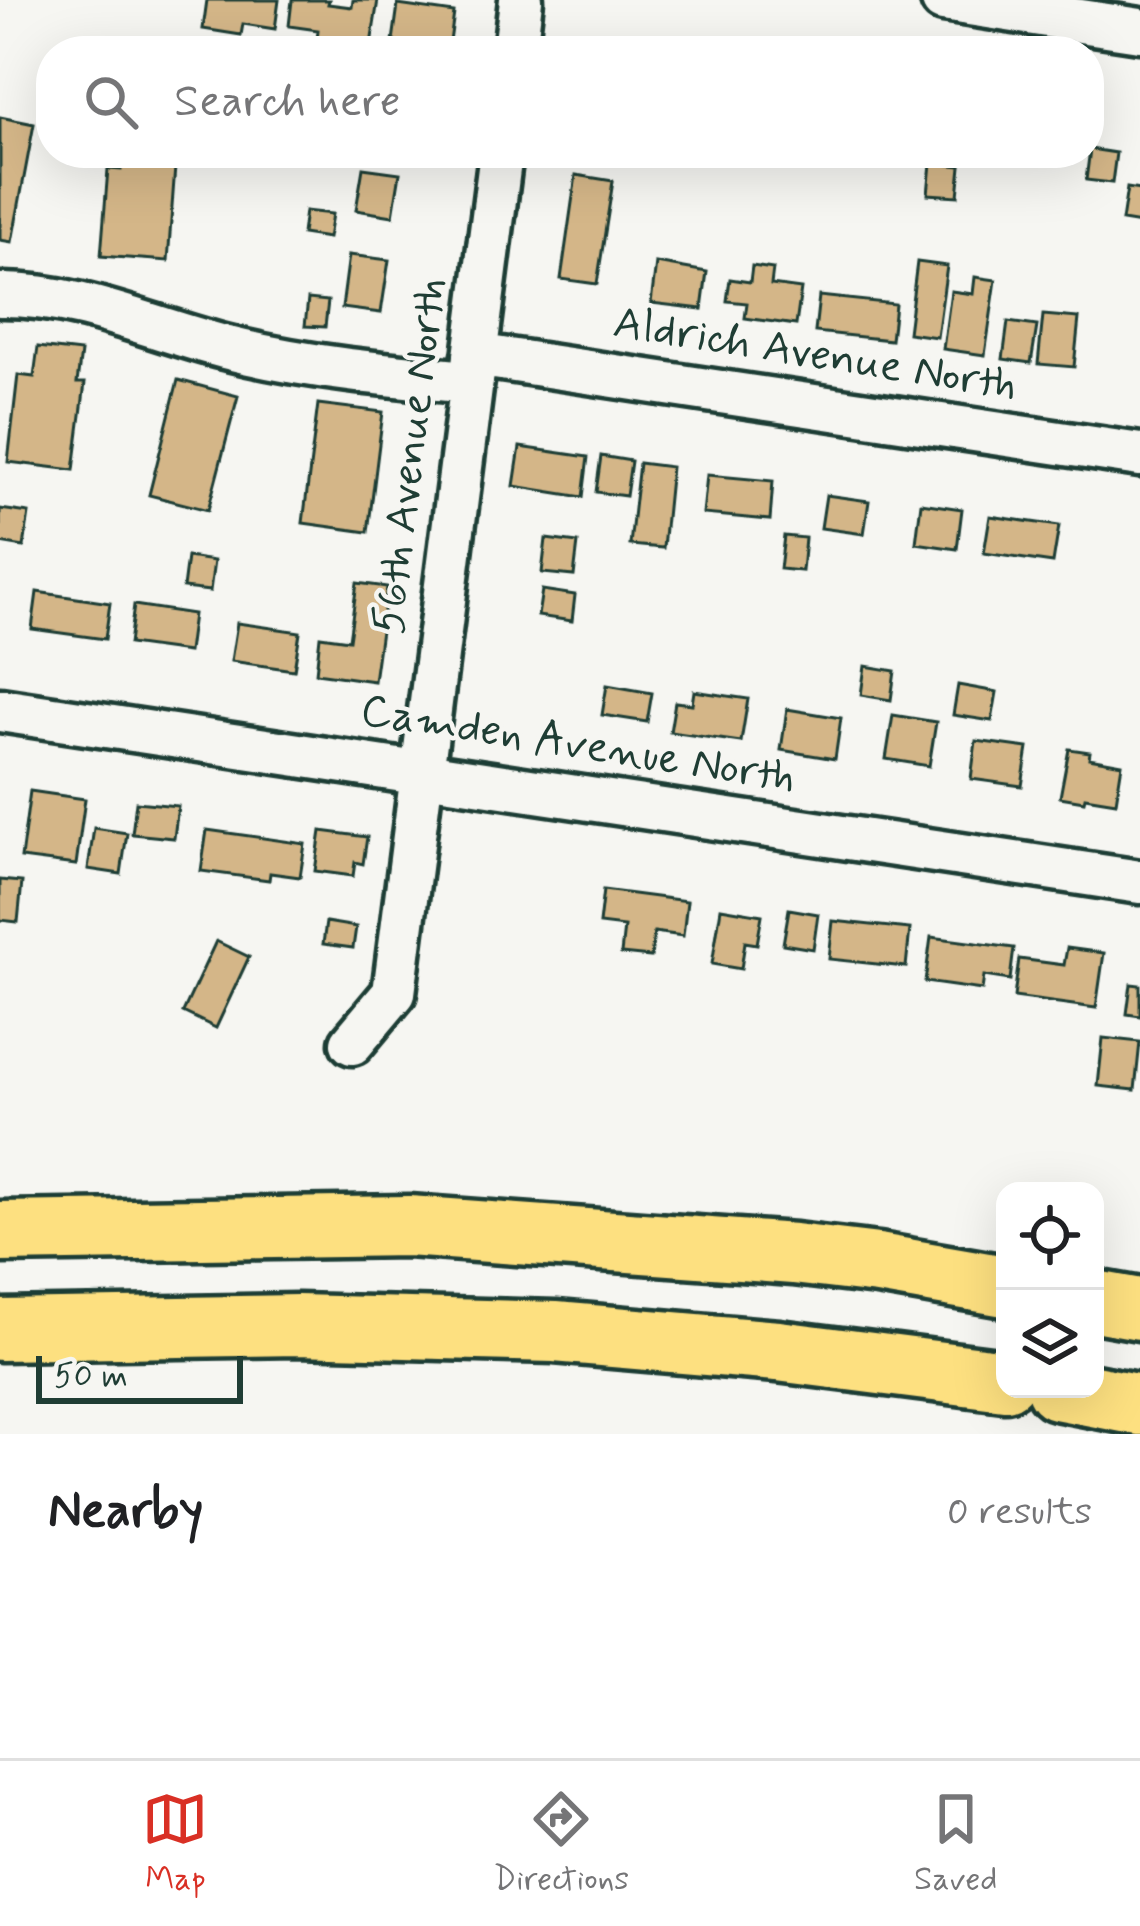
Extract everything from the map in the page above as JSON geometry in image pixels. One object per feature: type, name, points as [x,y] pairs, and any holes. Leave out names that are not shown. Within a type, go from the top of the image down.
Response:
[{"type":"highway","points":[[0,1232],[408,1226],[794,1254],[996,1284]]},
{"type":"highway","points":[[1104,1303],[1140,1309]]},
{"type":"highway","points":[[0,1330],[297,1325],[555,1333],[778,1351],[996,1379]]},
{"type":"highway","points":[[1104,1398],[1140,1405]]},
{"type":"street","points":[[516,36],[521,0]]},
{"type":"street","points":[[943,0],[1140,30]]},
{"type":"street","name":"56th Avenue North","points":[[352,1043],[394,993],[499,168]]},
{"type":"street","name":"Aldrich Avenue North","points":[[0,295],[56,298],[220,346],[367,374],[473,368],[1140,455]]},
{"type":"street","name":"Camden Avenue North","points":[[0,710],[1140,882]]},
{"type":"building","points":[[207,0],[279,0],[275,29],[243,24],[241,35],[203,29]]},
{"type":"building","points":[[292,0],[329,0],[328,4],[352,7],[353,0],[378,0],[372,36],[317,36],[318,30],[289,26]]},
{"type":"building","points":[[398,5],[454,13],[451,36],[394,36]]},
{"type":"building","points":[[0,117],[34,124],[12,242],[0,240]]},
{"type":"building","points":[[1104,151],[1116,153],[1112,183],[1086,180],[1088,168],[1104,168]]},
{"type":"building","points":[[175,168],[168,261],[101,256],[108,169]]},
{"type":"building","points":[[363,168],[400,173],[393,216],[356,210]]},
{"type":"building","points":[[931,168],[961,168],[958,196],[928,194]]},
{"type":"building","points":[[576,175],[613,181],[597,284],[561,279]]},
{"type":"building","points":[[1127,188],[1140,190],[1140,224],[1122,221]]},
{"type":"building","points":[[305,211],[332,214],[328,238],[302,234]]},
{"type":"building","points":[[349,255],[389,260],[381,313],[342,308]]},
{"type":"building","points":[[917,262],[947,266],[937,337],[908,333]]},
{"type":"building","points":[[656,263],[707,272],[702,309],[651,303]]},
{"type":"building","points":[[752,266],[773,269],[771,285],[801,289],[796,325],[745,318],[747,303],[727,301],[730,279],[750,282]]},
{"type":"building","points":[[975,277],[996,280],[985,355],[943,349],[951,291],[973,294]]},
{"type":"building","points":[[819,296],[895,304],[891,340],[815,332]]},
{"type":"building","points":[[308,299],[328,301],[325,327],[305,326]]},
{"type":"building","points":[[1043,315],[1079,318],[1074,367],[1038,364]]},
{"type":"building","points":[[1008,322],[1037,326],[1031,363],[1003,359]]},
{"type":"building","points":[[38,347],[81,352],[77,383],[85,383],[74,470],[8,462],[18,375],[34,377]]},
{"type":"building","points":[[178,380],[238,396],[208,510],[149,495]]},
{"type":"building","points":[[318,404],[383,412],[368,532],[303,523]]},
{"type":"building","points":[[520,447],[588,457],[583,497],[514,486]]},
{"type":"building","points":[[601,456],[631,461],[626,496],[596,492]]},
{"type":"building","points":[[639,463],[671,467],[663,548],[630,545]]},
{"type":"building","points":[[707,475],[773,481],[770,520],[703,514]]},
{"type":"building","points":[[826,495],[869,501],[864,534],[821,528]]},
{"type":"building","points":[[921,503],[962,509],[957,549],[916,543]]},
{"type":"building","points":[[0,509],[29,513],[24,547],[0,543]]},
{"type":"building","points":[[990,516],[1059,526],[1053,563],[984,553]]},
{"type":"building","points":[[784,536],[805,538],[802,571],[780,569]]},
{"type":"building","points":[[546,539],[578,543],[574,576],[542,573]]},
{"type":"building","points":[[187,557],[214,561],[210,591],[183,588]]},
{"type":"building","points":[[357,583],[387,587],[374,681],[316,673],[320,636],[349,640]]},
{"type":"building","points":[[542,590],[575,595],[572,621],[538,616]]},
{"type":"building","points":[[37,592],[110,603],[105,639],[32,629]]},
{"type":"building","points":[[134,605],[193,614],[188,652],[129,644]]},
{"type":"building","points":[[237,623],[300,632],[294,670],[231,661]]},
{"type":"building","points":[[865,666],[895,671],[891,700],[861,695]]},
{"type":"building","points":[[607,685],[652,693],[647,722],[602,715]]},
{"type":"building","points":[[958,685],[997,692],[992,721],[953,715]]},
{"type":"building","points":[[694,691],[748,699],[741,742],[670,732],[675,702],[692,704]]},
{"type":"building","points":[[787,709],[841,718],[835,759],[781,750]]},
{"type":"building","points":[[893,715],[936,722],[929,766],[886,759]]},
{"type":"building","points":[[976,741],[1028,748],[1022,786],[971,779]]},
{"type":"building","points":[[1069,749],[1122,764],[1116,802],[1060,797]]},
{"type":"building","points":[[30,791],[85,799],[76,865],[21,858]]},
{"type":"building","points":[[136,802],[178,806],[174,838],[132,834]]},
{"type":"building","points":[[94,828],[127,833],[121,874],[88,869]]},
{"type":"building","points":[[207,830],[305,844],[300,877],[270,873],[269,880],[201,871]]},
{"type":"building","points":[[321,831],[367,837],[363,864],[355,862],[353,876],[315,871]]},
{"type":"building","points":[[0,880],[22,882],[18,922],[0,920]]},
{"type":"building","points":[[603,890],[687,901],[683,936],[654,932],[651,957],[621,954],[624,927],[599,924]]},
{"type":"building","points":[[721,908],[762,915],[757,944],[745,942],[741,969],[712,964]]},
{"type":"building","points":[[789,909],[818,914],[813,949],[783,944]]},
{"type":"building","points":[[833,921],[910,929],[906,967],[829,959]]},
{"type":"building","points":[[326,922],[356,927],[353,948],[323,944]]},
{"type":"building","points":[[931,937],[1014,948],[1010,980],[984,976],[982,990],[925,982]]},
{"type":"building","points":[[216,941],[249,957],[216,1028],[183,1012]]},
{"type":"building","points":[[1067,948],[1104,953],[1096,1008],[1014,997],[1019,959],[1064,965]]},
{"type":"building","points":[[1131,984],[1140,985],[1140,1016],[1127,1014]]},
{"type":"building","points":[[1103,1038],[1140,1042],[1135,1090],[1098,1086]]}]
